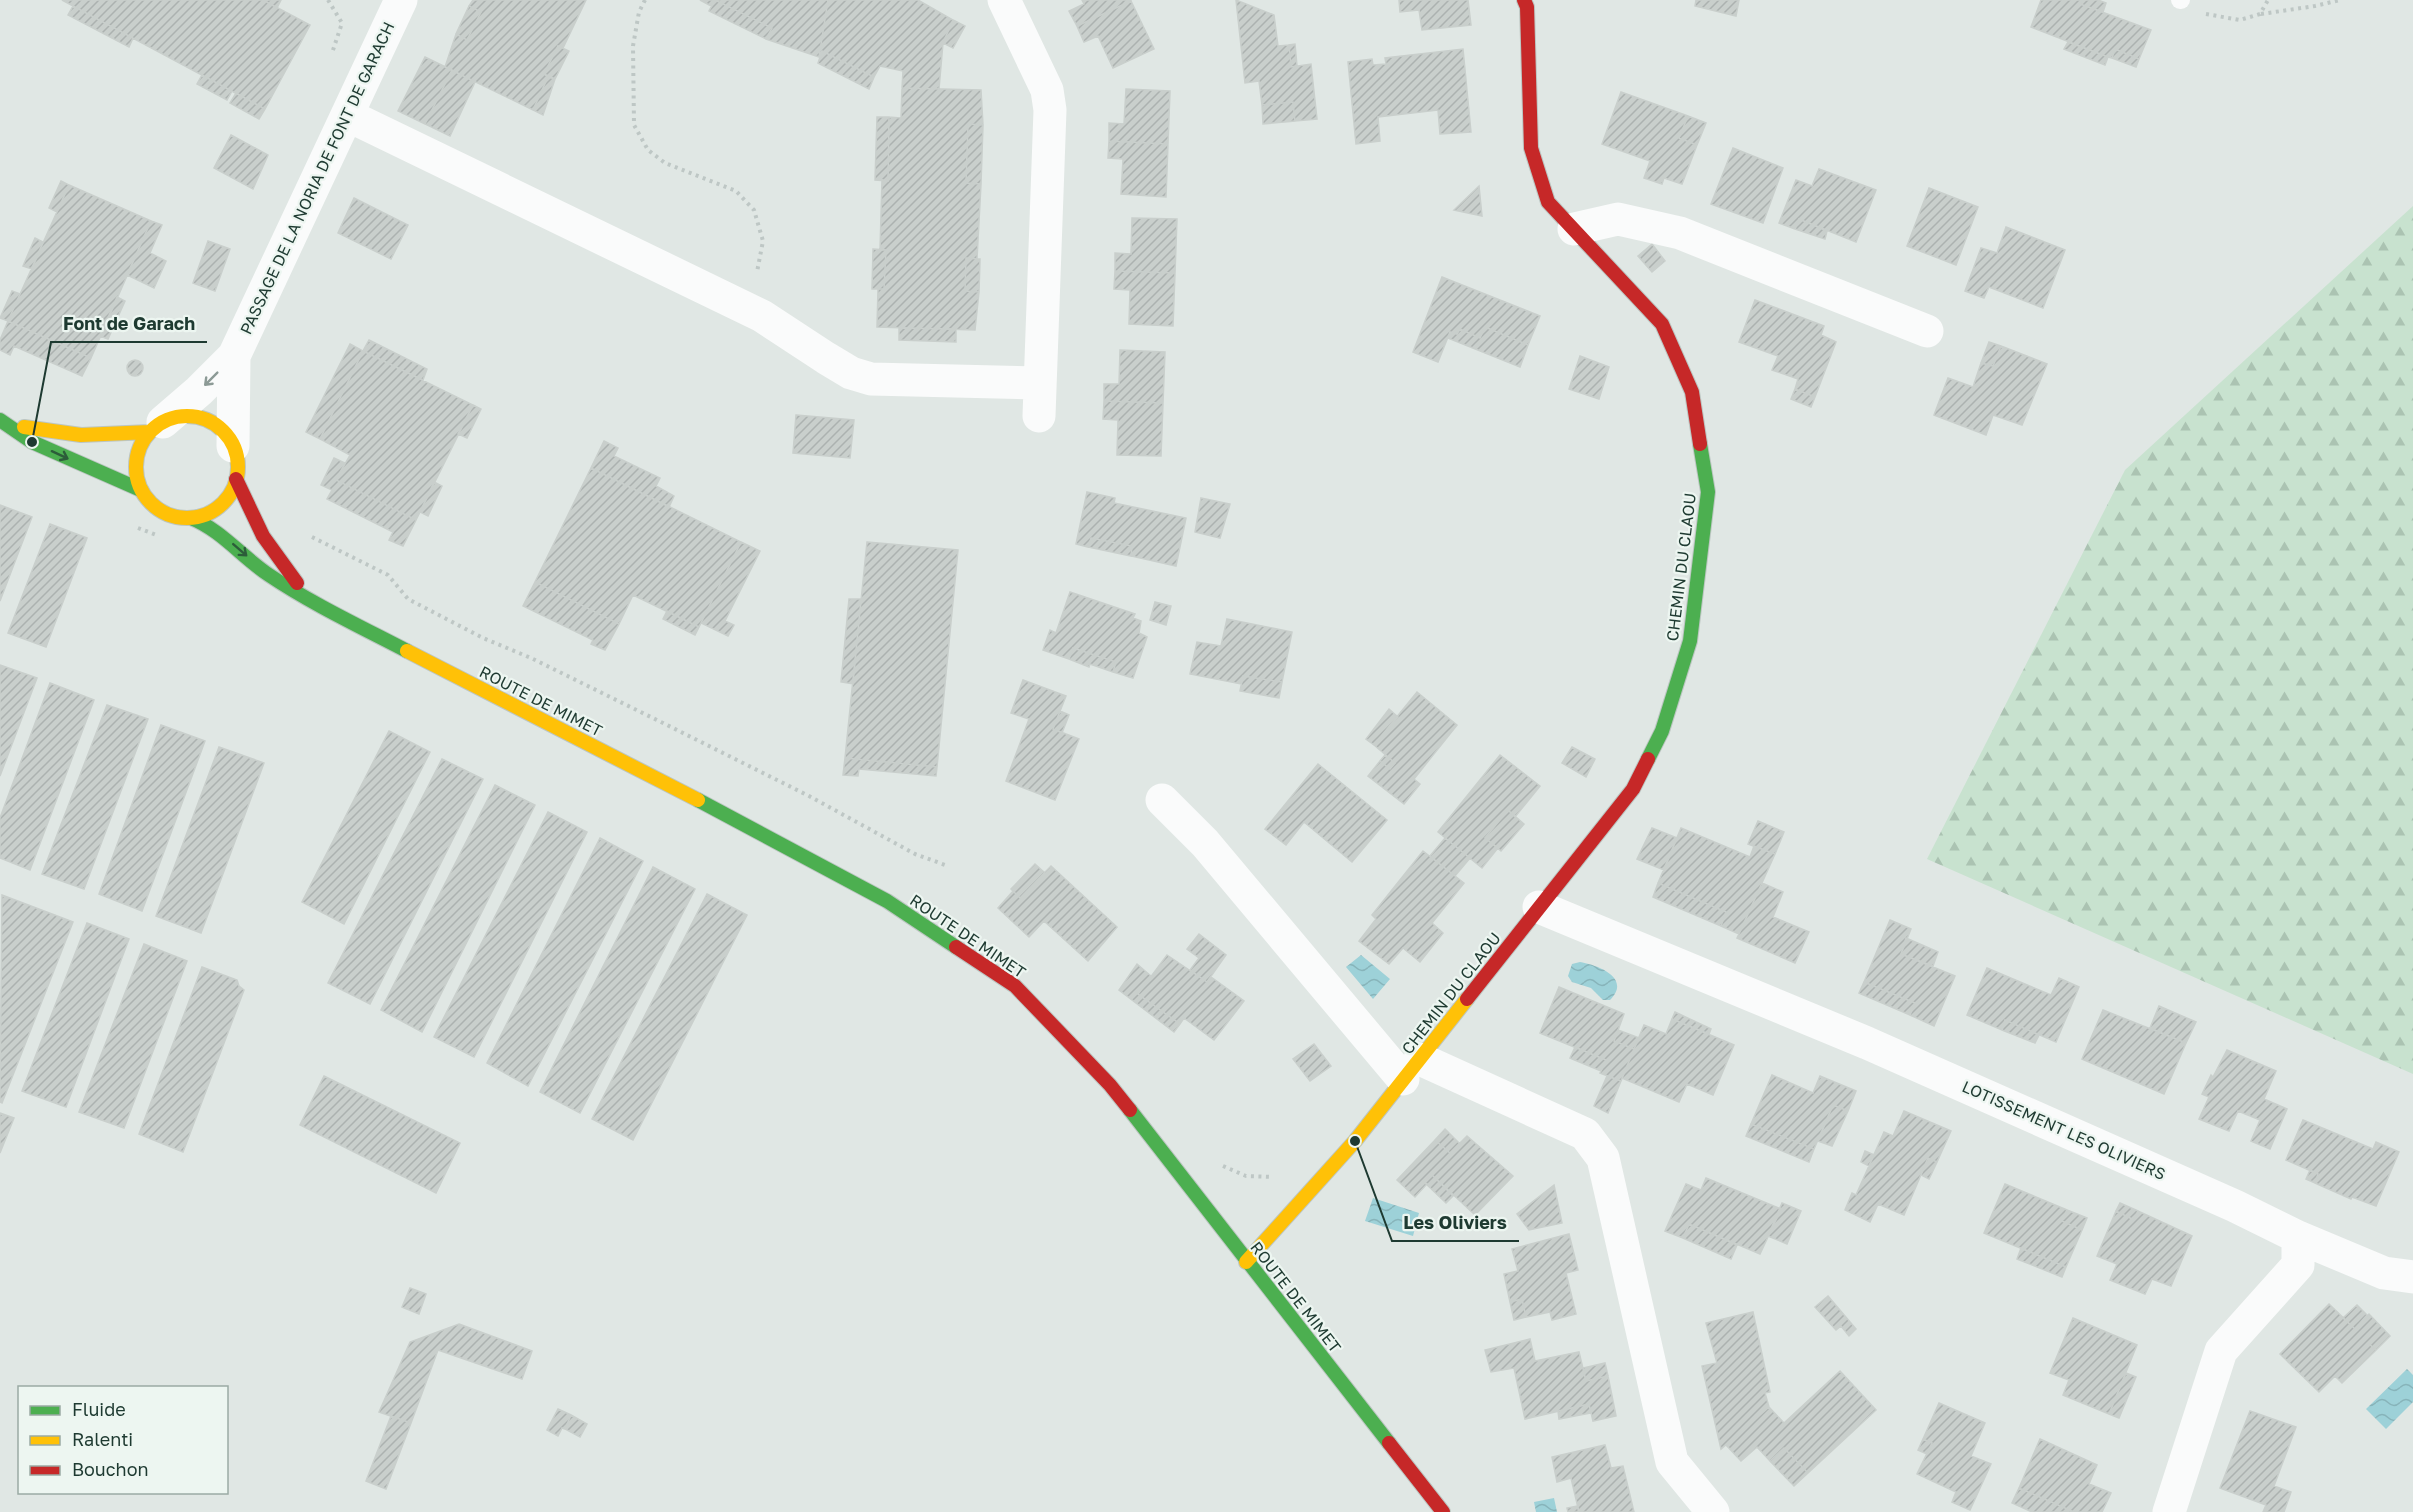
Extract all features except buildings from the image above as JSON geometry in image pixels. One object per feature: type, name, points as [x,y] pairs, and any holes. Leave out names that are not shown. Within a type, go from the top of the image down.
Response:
[{"type":"street","name":"PASSAGE DE LA NORIA DE FONT DE GARACH","points":[[156,427],[200,391],[234,356],[401,0]]},
{"type":"street","points":[[1004,0],[1047,90],[1050,110],[1039,416]]},
{"type":"street","name":"CHEMIN DU CLAOU","points":[[1246,1262],[1355,1141],[1633,789],[1662,731],[1690,641],[1708,492],[1692,392],[1662,324],[1548,202],[1531,148],[1527,7],[1524,0]]},
{"type":"street","points":[[347,115],[762,316],[851,373],[872,379],[1040,384]]},
{"type":"street","points":[[1574,230],[1618,219],[1680,233],[1927,331]]},
{"type":"street","name":"PASSAGE DE LA NORIA DE FONT DE GARACH","points":[[233,446],[234,356]]},
{"type":"street","points":[[5,423],[81,435],[156,427],[178,417],[194,417],[209,421],[223,432],[233,446],[237,462],[236,479],[230,494],[219,506],[206,514],[191,518],[176,517],[162,512],[150,502],[141,490],[136,476],[136,460],[140,445],[156,427]]},
{"type":"street","points":[[5,423],[32,442],[70,460],[115,476],[141,490]]},
{"type":"street","name":"ROUTE DE MIMET","points":[[236,479],[263,536],[303,593]]},
{"type":"street","name":"ROUTE DE MIMET","points":[[191,518],[206,524],[269,575],[350,621],[759,831],[877,896],[1015,986],[1110,1085],[1443,1512]]},
{"type":"street","points":[[1162,800],[1205,843],[1412,1069],[1585,1134],[1603,1158],[1672,1462],[1713,1512]]},
{"type":"street","name":"LOTISSEMENT LES OLIVIERS","points":[[1539,907],[1877,1048],[2235,1206],[2298,1237],[2384,1273],[2413,1277]]},
{"type":"street","points":[[2169,1512],[2221,1351],[2298,1265],[2298,1237]]},
{"type":"path","points":[[645,0],[639,12],[633,46],[634,124],[648,150],[665,163],[736,191],[754,210],[763,241],[759,268],[740,305]]},
{"type":"path","points":[[2180,0],[2202,13],[2240,20],[2260,14],[2340,0]]},
{"type":"path","points":[[2260,14],[2268,0]]},
{"type":"path","points":[[309,536],[388,575],[408,599],[483,638],[531,658],[667,725],[809,796],[915,854],[948,866]]},
{"type":"path","points":[[1188,1186],[1216,1163],[1246,1176],[1274,1178]]},
{"type":"green space","points":[[2413,206],[2413,1074],[1927,859],[2125,470]]},
{"type":"water","points":[[1361,955],[1390,979],[1373,999],[1346,967]]},
{"type":"water","points":[[1580,962],[1595,966],[1615,979],[1616,992],[1610,1000],[1603,1000],[1591,988],[1572,982],[1568,976],[1572,964]]},
{"type":"water","points":[[1373,1198],[1419,1213],[1413,1236],[1365,1221]]},
{"type":"water","points":[[2407,1369],[2413,1375],[2413,1402],[2386,1429],[2366,1409]]},
{"type":"water","points":[[1554,1498],[1557,1512],[1536,1512],[1534,1502]]},
{"type":"traffic: fast","points":[[0,420],[32,442],[141,490]]},
{"type":"traffic: fast","points":[[1648,759],[1662,731],[1690,641],[1708,492],[1700,444]]},
{"type":"traffic: fast","points":[[191,518],[212,529],[259,568],[285,586],[407,651]]},
{"type":"traffic: fast","points":[[698,800],[887,901],[956,947]]},
{"type":"traffic: fast","points":[[1130,1110],[1389,1443]]},
{"type":"traffic: slow","points":[[187,416],[206,420],[223,431],[234,448],[238,467],[234,486],[223,503],[206,514],[187,518],[168,514],[151,503],[140,486],[136,467],[140,448],[151,431],[168,420],[187,416]]},
{"type":"traffic: slow","points":[[24,427],[81,435],[150,432]]},
{"type":"traffic: slow","points":[[407,651],[698,800]]},
{"type":"traffic: slow","points":[[1246,1262],[1355,1141],[1467,999]]},
{"type":"traffic: jam","points":[[1524,0],[1527,7],[1531,148],[1548,202],[1662,324],[1692,392],[1700,444]]},
{"type":"traffic: jam","points":[[236,479],[263,536],[297,583]]},
{"type":"traffic: jam","points":[[1467,999],[1633,789],[1648,759]]},
{"type":"traffic: jam","points":[[956,947],[1015,986],[1110,1085],[1130,1110]]},
{"type":"traffic: jam","points":[[1389,1443],[1443,1512]]},
{"type":"place","name":"Font de Garach","points":[[32,442]]},
{"type":"place","name":"Les Oliviers","points":[[1355,1141]]}]
